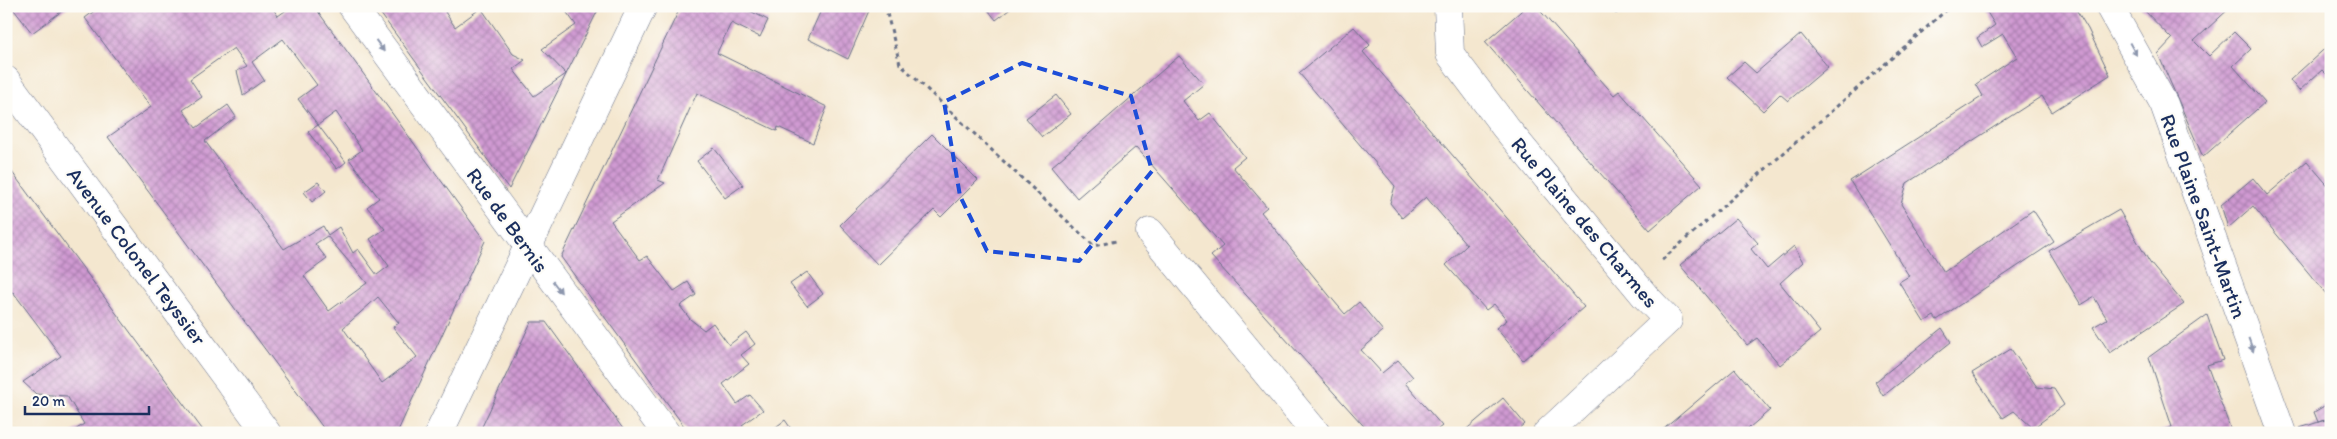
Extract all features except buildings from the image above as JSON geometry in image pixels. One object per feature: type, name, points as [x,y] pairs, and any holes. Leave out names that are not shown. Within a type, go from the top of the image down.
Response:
[{"type":"street","name":"Rue de Bernis","points":[[352,6],[528,248],[666,433]]},
{"type":"street","points":[[439,433],[643,6]]},
{"type":"street","name":"Rue Plaine des Charmes","points":[[1448,6],[1450,54],[1505,127],[1668,320],[1547,433]]},
{"type":"street","name":"Rue Plaine Saint-Martin","points":[[2109,6],[2164,104],[2282,433]]},
{"type":"street","name":"Avenue Colonel Teyssier","points":[[6,80],[267,433]]},
{"type":"street","points":[[1150,232],[1316,433]]},
{"type":"path","points":[[885,6],[900,64],[1094,246],[1150,232]]},
{"type":"path","points":[[1635,283],[1951,6]]},
{"type":"highlighted area","points":[[1022,63],[1131,96],[1152,171],[1079,261],[987,251],[960,196],[944,102]]}]
